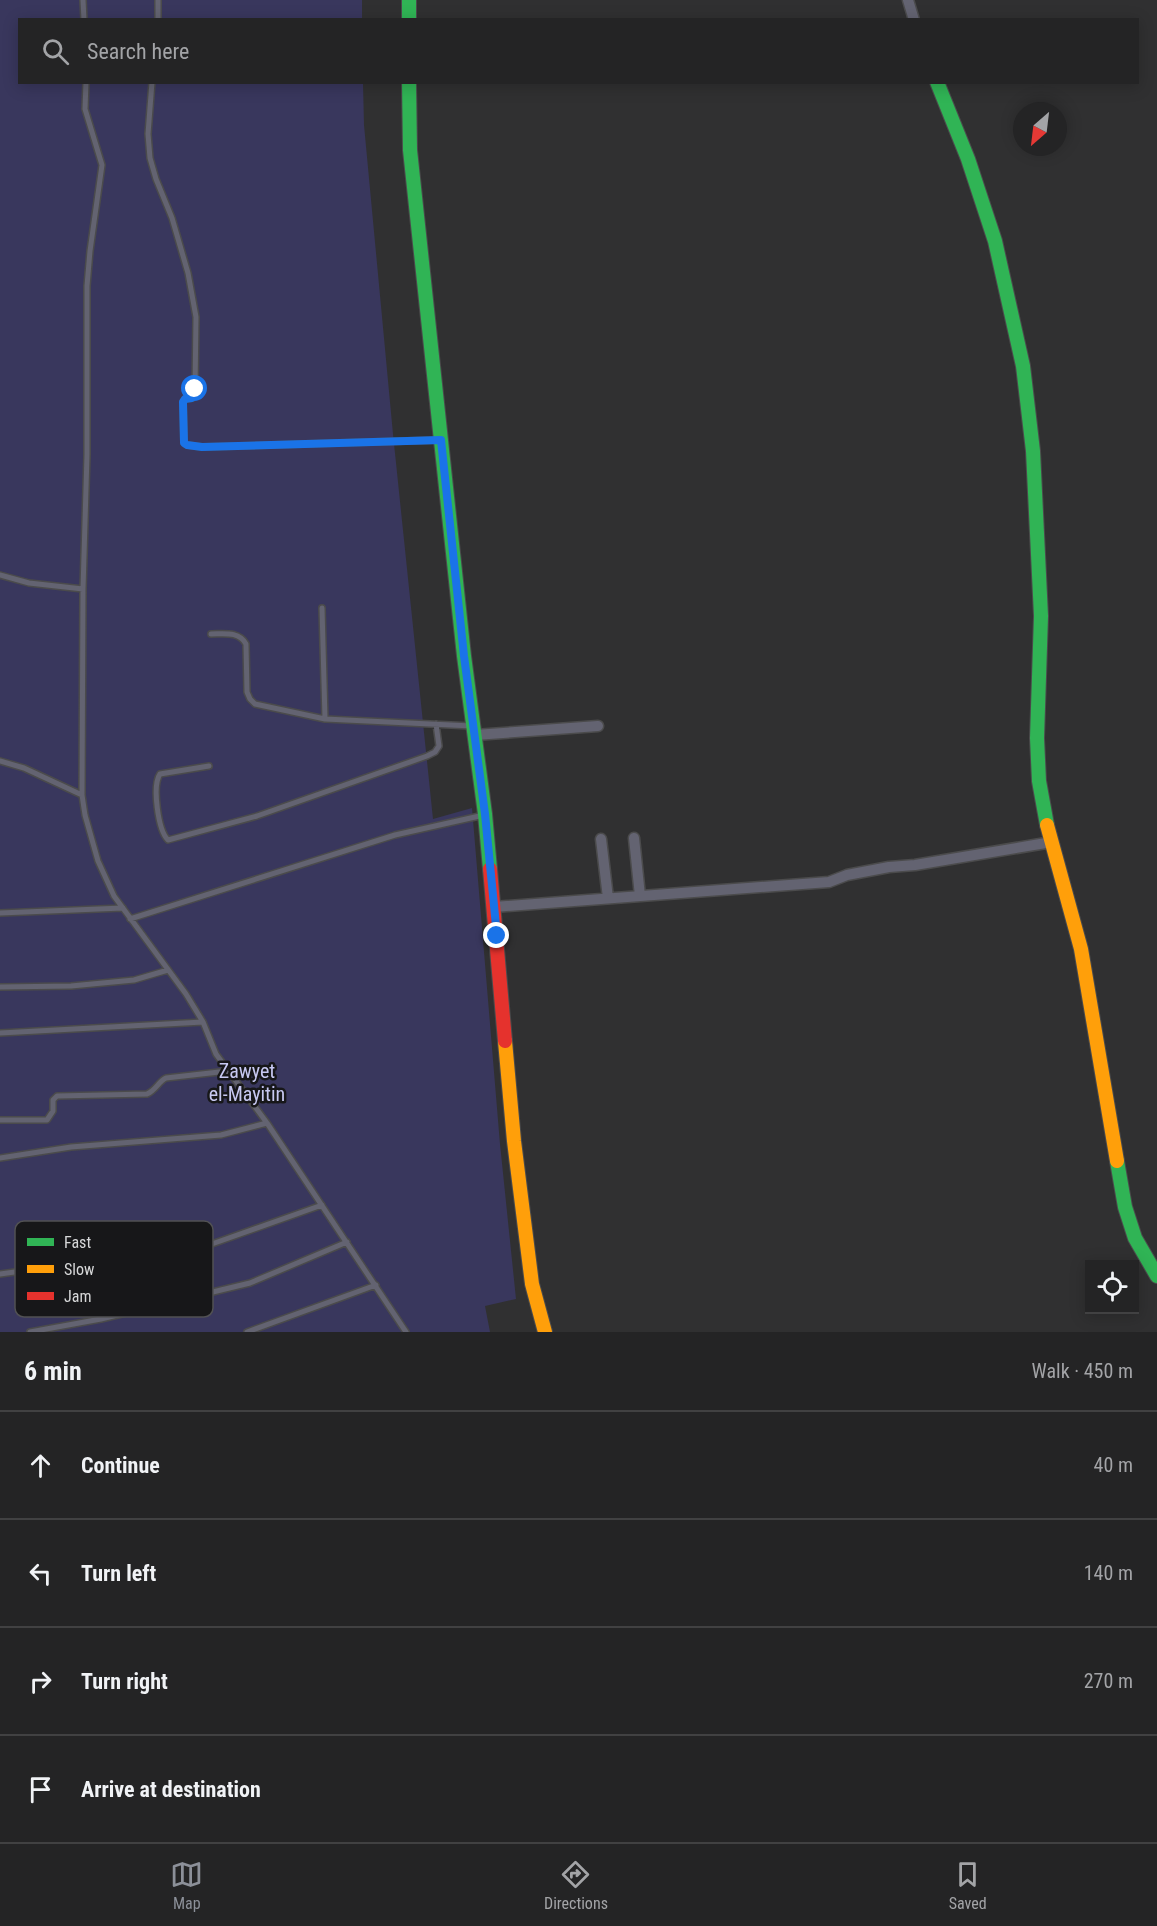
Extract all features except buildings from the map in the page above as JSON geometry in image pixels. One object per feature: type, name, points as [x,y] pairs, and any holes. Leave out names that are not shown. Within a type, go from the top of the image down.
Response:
[{"type":"main road","points":[[409,0],[409,18]]},
{"type":"main road","points":[[409,84],[410,150],[485,814],[514,1141],[532,1284],[545,1332]]},
{"type":"main road","points":[[938,84],[968,159],[994,240],[1023,366],[1033,451],[1041,616],[1038,760],[1042,803],[1081,949],[1125,1207],[1134,1238],[1157,1276]]},
{"type":"street","points":[[908,0],[913,18]]},
{"type":"street","points":[[474,730],[598,726]]},
{"type":"street","points":[[634,838],[640,896]]},
{"type":"street","points":[[601,839],[608,898]]},
{"type":"street","points":[[494,907],[829,882],[852,874],[889,867],[915,865],[1052,842]]},
{"type":"lane","points":[[83,0],[84,18]]},
{"type":"lane","points":[[158,0],[158,18]]},
{"type":"lane","points":[[86,84],[85,109],[102,165],[87,286],[87,489],[83,589],[82,795],[85,815],[105,879],[129,919],[168,970],[203,1022],[216,1054],[267,1123],[406,1332]]},
{"type":"lane","points":[[152,84],[148,134],[150,158],[172,218],[188,273],[196,317],[195,389],[192,398],[185,399],[183,402],[184,443],[202,447],[441,440]]},
{"type":"lane","points":[[0,575],[29,583],[83,589]]},
{"type":"lane","points":[[322,608],[326,719]]},
{"type":"lane","points":[[211,634],[238,635],[243,638],[246,644],[247,692],[255,704],[326,719],[435,724],[474,730]]},
{"type":"lane","points":[[209,766],[160,774],[158,777],[156,797],[161,829],[168,840],[257,816],[427,756],[435,752],[439,746],[435,724]]},
{"type":"lane","points":[[0,761],[24,768],[82,795]]},
{"type":"lane","points":[[129,919],[395,836],[485,814]]},
{"type":"lane","points":[[0,913],[123,908]]},
{"type":"lane","points":[[0,987],[71,986],[134,980],[168,970]]},
{"type":"lane","points":[[0,1033],[203,1022]]},
{"type":"lane","points":[[0,1120],[47,1120],[53,1111],[53,1100],[57,1096],[147,1094],[155,1090],[161,1080],[166,1078],[228,1071]]},
{"type":"lane","points":[[0,1158],[71,1147],[221,1135],[267,1123]]},
{"type":"lane","points":[[213,1244],[322,1205]]},
{"type":"lane","points":[[213,1292],[250,1283],[347,1242]]},
{"type":"lane","points":[[0,1274],[15,1272]]},
{"type":"lane","points":[[248,1332],[376,1285]]},
{"type":"lane","points":[[30,1332],[109,1317]]},
{"type":"green space","name":"Zawyet el-Mayitin","points":[[0,0],[362,0],[362,18],[18,18],[18,84],[363,84],[364,125],[393,434],[433,819],[472,808],[500,1144],[516,1299],[485,1306],[490,1332],[0,1332]]},
{"type":"traffic: fast","points":[[409,0],[409,18]]},
{"type":"traffic: fast","points":[[409,84],[410,150],[464,656],[490,869]]},
{"type":"traffic: fast","points":[[938,84],[968,159],[995,241],[1023,366],[1033,451],[1041,616],[1037,738],[1039,781],[1047,825]]},
{"type":"traffic: fast","points":[[1117,1161],[1125,1207],[1135,1238],[1157,1276]]},
{"type":"traffic: slow","points":[[1047,825],[1081,949],[1117,1161]]},
{"type":"traffic: slow","points":[[505,1041],[514,1141],[532,1284],[545,1332]]},
{"type":"traffic: jam","points":[[490,869],[505,1041]]},
{"type":"route","points":[[195,389],[195,395],[183,402],[184,443],[187,445],[202,447],[441,440],[497,936]]}]
